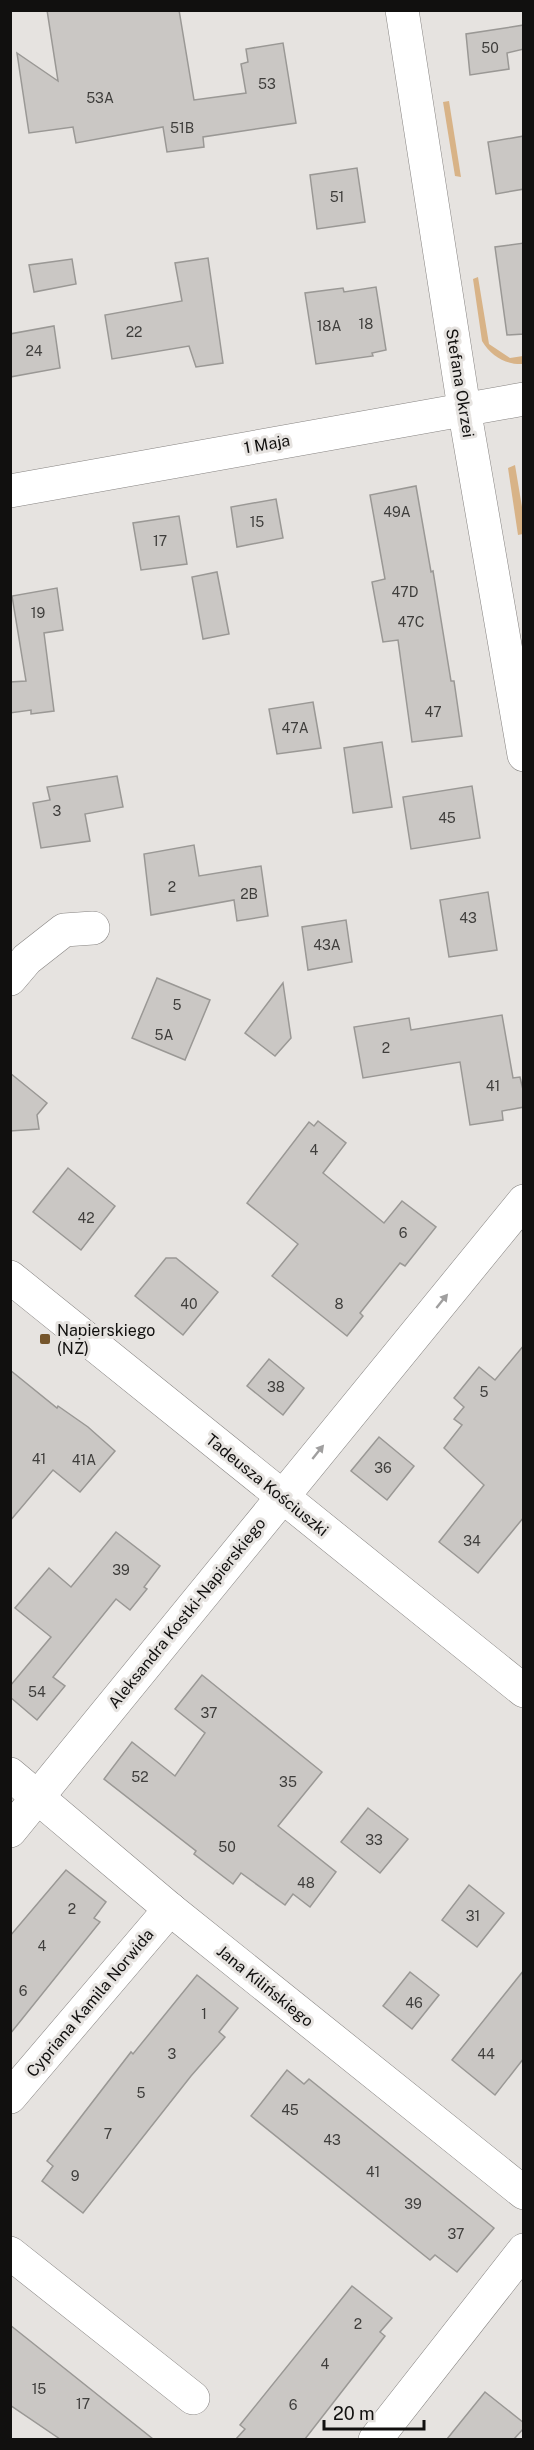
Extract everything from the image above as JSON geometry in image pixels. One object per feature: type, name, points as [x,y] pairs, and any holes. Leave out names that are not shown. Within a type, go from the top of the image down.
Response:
[{"type":"street","name":"Stefana Okrzei","points":[[402,10],[464,408],[524,755]]},
{"type":"street","name":"1 Maja","points":[[10,491],[524,399]]},
{"type":"street","points":[[10,979],[27,959],[64,930],[93,928]]},
{"type":"street","name":"Aleksandra Kostki-Napierskiego","points":[[10,1831],[524,1201]]},
{"type":"street","name":"Tadeusza Kościuszki","points":[[10,1277],[524,1691]]},
{"type":"street","name":"Jana Kilińskiego","points":[[10,1774],[170,1909],[524,2193]]},
{"type":"street","name":"Cypriana Kamila Norwida","points":[[10,2097],[170,1909]]},
{"type":"street","points":[[375,2439],[524,2250]]},
{"type":"street","points":[[10,2253],[193,2398]]},
{"type":"shaded area","points":[[449,101],[461,177],[455,176],[443,102]]},
{"type":"shaded area","points":[[478,277],[489,344],[510,358],[523,356],[523,364],[511,363],[500,358],[482,341],[473,279]]},
{"type":"shaded area","points":[[515,465],[523,513],[523,534],[518,535],[508,468]]},
{"type":"building","points":[[47,10],[179,10],[194,100],[246,93],[241,64],[248,62],[246,49],[283,43],[296,123],[203,137],[204,147],[167,152],[163,127],[76,143],[73,127],[29,133],[17,53],[58,81]]},
{"type":"building","points":[[524,25],[524,49],[507,53],[509,69],[470,75],[466,34]]},
{"type":"building","points":[[524,136],[524,189],[496,194],[488,142]]},
{"type":"building","points":[[357,168],[365,222],[317,229],[310,175]]},
{"type":"building","points":[[524,243],[524,334],[507,335],[495,247]]},
{"type":"building","points":[[208,258],[223,363],[196,367],[189,346],[112,359],[105,315],[182,301],[175,263]]},
{"type":"building","points":[[72,259],[76,284],[34,292],[29,265]]},
{"type":"building","points":[[376,287],[386,350],[372,353],[373,356],[316,364],[305,293],[343,288],[344,292]]},
{"type":"building","points":[[54,326],[60,368],[10,377],[10,334]]},
{"type":"building","points":[[416,486],[451,681],[454,681],[462,736],[412,742],[398,640],[383,642],[372,582],[385,579],[370,495]]},
{"type":"building","points":[[276,499],[283,538],[237,547],[231,507]]},
{"type":"building","points":[[179,516],[187,564],[141,570],[133,523]]},
{"type":"building","points":[[217,572],[229,634],[203,639],[192,577]]},
{"type":"building","points":[[57,588],[63,630],[44,633],[54,711],[31,714],[31,710],[10,713],[10,682],[26,681],[12,596]]},
{"type":"building","points":[[313,702],[321,748],[277,754],[269,709]]},
{"type":"building","points":[[382,742],[392,807],[353,813],[344,748]]},
{"type":"building","points":[[117,776],[123,807],[85,814],[90,841],[41,848],[33,803],[50,800],[47,787]]},
{"type":"building","points":[[472,786],[480,838],[411,849],[403,797]]},
{"type":"building","points":[[194,845],[199,876],[261,866],[268,916],[237,921],[234,900],[151,915],[144,854]]},
{"type":"building","points":[[488,892],[497,950],[449,957],[440,900]]},
{"type":"building","points":[[346,920],[352,962],[308,970],[302,927]]},
{"type":"building","points":[[157,978],[210,1000],[185,1060],[132,1038]]},
{"type":"building","points":[[283,983],[291,1038],[275,1056],[245,1033]]},
{"type":"building","points":[[502,1015],[513,1078],[520,1077],[524,1094],[524,1107],[502,1111],[503,1120],[470,1125],[460,1062],[363,1078],[354,1027],[409,1018],[411,1030]]},
{"type":"building","points":[[10,1073],[47,1103],[37,1115],[39,1129],[10,1131]]},
{"type":"building","points":[[318,1121],[346,1143],[323,1173],[384,1223],[402,1201],[436,1227],[405,1266],[400,1263],[360,1313],[363,1316],[347,1336],[272,1276],[298,1244],[247,1203],[309,1122],[314,1126]]},
{"type":"building","points":[[68,1168],[115,1206],[81,1250],[33,1212]]},
{"type":"building","points":[[166,1258],[176,1258],[218,1292],[183,1335],[135,1296]]},
{"type":"building","points":[[524,1345],[524,1517],[478,1573],[439,1542],[484,1485],[444,1448],[462,1425],[454,1419],[464,1407],[454,1398],[479,1367],[495,1380]]},
{"type":"building","points":[[269,1359],[304,1388],[283,1415],[247,1386]]},
{"type":"building","points":[[10,1370],[57,1408],[58,1406],[88,1427],[115,1451],[80,1492],[53,1470],[10,1521]]},
{"type":"building","points":[[379,1437],[414,1466],[387,1500],[351,1471]]},
{"type":"building","points":[[116,1532],[160,1566],[144,1587],[147,1589],[130,1610],[116,1599],[53,1677],[65,1686],[37,1720],[10,1697],[10,1686],[51,1637],[15,1608],[49,1568],[71,1587]]},
{"type":"building","points":[[202,1675],[322,1772],[278,1826],[336,1872],[310,1907],[293,1894],[285,1905],[241,1873],[233,1884],[194,1854],[196,1851],[104,1779],[132,1742],[175,1776],[205,1733],[175,1709]]},
{"type":"building","points":[[368,1808],[408,1839],[380,1873],[341,1842]]},
{"type":"building","points":[[66,1870],[106,1902],[94,1918],[100,1922],[10,2034],[10,1936]]},
{"type":"building","points":[[469,1885],[504,1913],[477,1947],[442,1920]]},
{"type":"building","points":[[524,1970],[524,2058],[495,2095],[452,2060]]},
{"type":"building","points":[[410,1972],[439,1995],[412,2029],[383,2006]]},
{"type":"building","points":[[197,1975],[238,2008],[219,2032],[225,2037],[191,2076],[83,2213],[42,2181],[53,2166],[47,2161],[131,2052],[133,2054]]},
{"type":"building","points":[[287,2070],[304,2084],[309,2079],[494,2228],[457,2272],[435,2255],[430,2260],[251,2116]]},
{"type":"building","points":[[352,2286],[392,2318],[380,2332],[385,2336],[305,2439],[236,2439],[245,2429],[240,2425]]},
{"type":"building","points":[[10,2325],[153,2439],[60,2439],[10,2405]]},
{"type":"building","points":[[485,2392],[524,2423],[524,2428],[514,2439],[447,2439]]},
{"type":"place","name":"Napierskiego (NŻ)","points":[[45,1339]]}]
